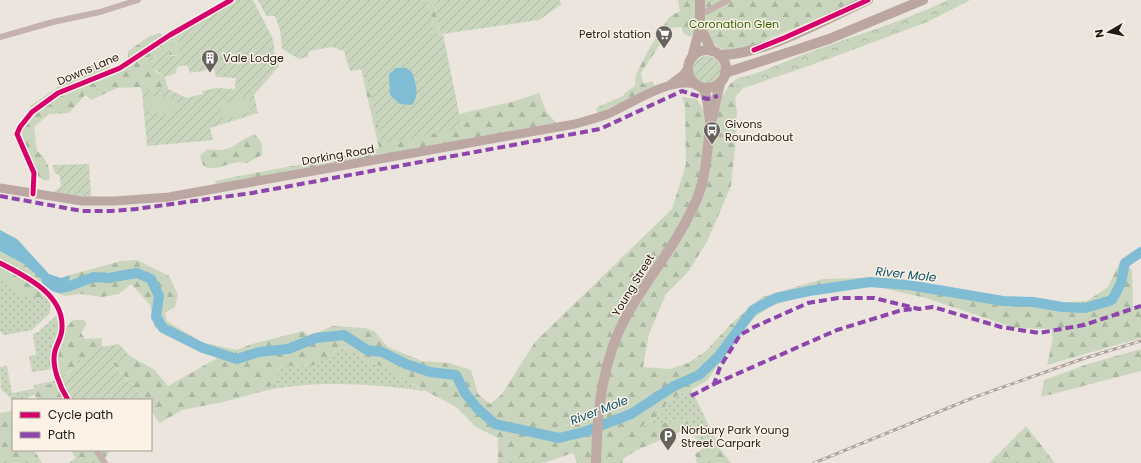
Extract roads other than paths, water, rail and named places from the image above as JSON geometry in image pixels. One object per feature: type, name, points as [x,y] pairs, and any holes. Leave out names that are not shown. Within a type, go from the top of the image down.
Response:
[{"type":"highway","points":[[700,0],[700,27],[690,63],[691,79],[699,86],[709,88],[720,83],[725,73],[725,63],[715,53],[700,27]]},
{"type":"highway","points":[[690,63],[699,52],[739,54],[754,50],[868,0]]},
{"type":"highway","points":[[725,73],[829,39],[923,0]]},
{"type":"main road","name":"Dorking Road","points":[[0,188],[82,201],[114,202],[169,196],[233,186],[591,120],[671,84],[683,75],[690,63]]},
{"type":"main road","name":"Dorking Road","points":[[671,84],[686,82],[699,86]]},
{"type":"main road","name":"Young Street","points":[[596,459],[600,397],[608,362],[627,315],[674,242],[696,200],[706,166],[711,125],[720,83]]},
{"type":"main road","name":"Young Street","points":[[699,86],[707,99],[711,125]]},
{"type":"street","points":[[0,37],[47,23],[100,12],[138,0]]},
{"type":"street","name":"Downs Lane","points":[[33,194],[34,173],[18,134],[20,127],[32,112],[58,93],[120,68],[170,35],[231,0]]},
{"type":"street","points":[[701,13],[708,12],[728,0]]},
{"type":"street","points":[[0,263],[40,287],[52,299],[60,316],[62,327],[61,338],[54,351],[54,367],[68,399]]},
{"type":"street","points":[[97,451],[105,463]]},
{"type":"water","points":[[396,68],[406,68],[412,72],[417,93],[412,105],[400,104],[390,95],[389,74]]},
{"type":"water","points":[[0,230],[17,239],[49,274],[61,278],[70,275],[66,287],[59,293],[52,291],[43,284],[41,279],[24,264],[0,251]]},
{"type":"waterway","name":"River Mole","points":[[54,286],[59,288],[67,287],[94,277],[108,278],[137,273],[151,279],[159,296],[156,317],[163,328],[203,348],[237,359],[259,352],[288,349],[316,338],[344,335],[367,350],[382,352],[406,364],[430,372],[456,375],[465,393],[477,408],[495,424],[559,438],[584,432],[631,414],[674,386],[699,375],[718,357],[753,310],[776,298],[809,291],[870,282],[909,285],[1003,301],[1033,302],[1062,307],[1085,308],[1112,300],[1121,283],[1125,263],[1141,252]]},
{"type":"railway","points":[[814,463],[975,397],[1082,359],[1141,341]]},
{"type":"place","name":"Petrol station","points":[[664,49]]},
{"type":"place","name":"Vale Lodge","points":[[210,73]]},
{"type":"place","name":"Givons Roundabout","points":[[712,145]]},
{"type":"place","name":"Norbury Park Young Street Carpark","points":[[668,451]]},
{"type":"park label","name":"Coronation Glen","points":[[734,24]]}]
